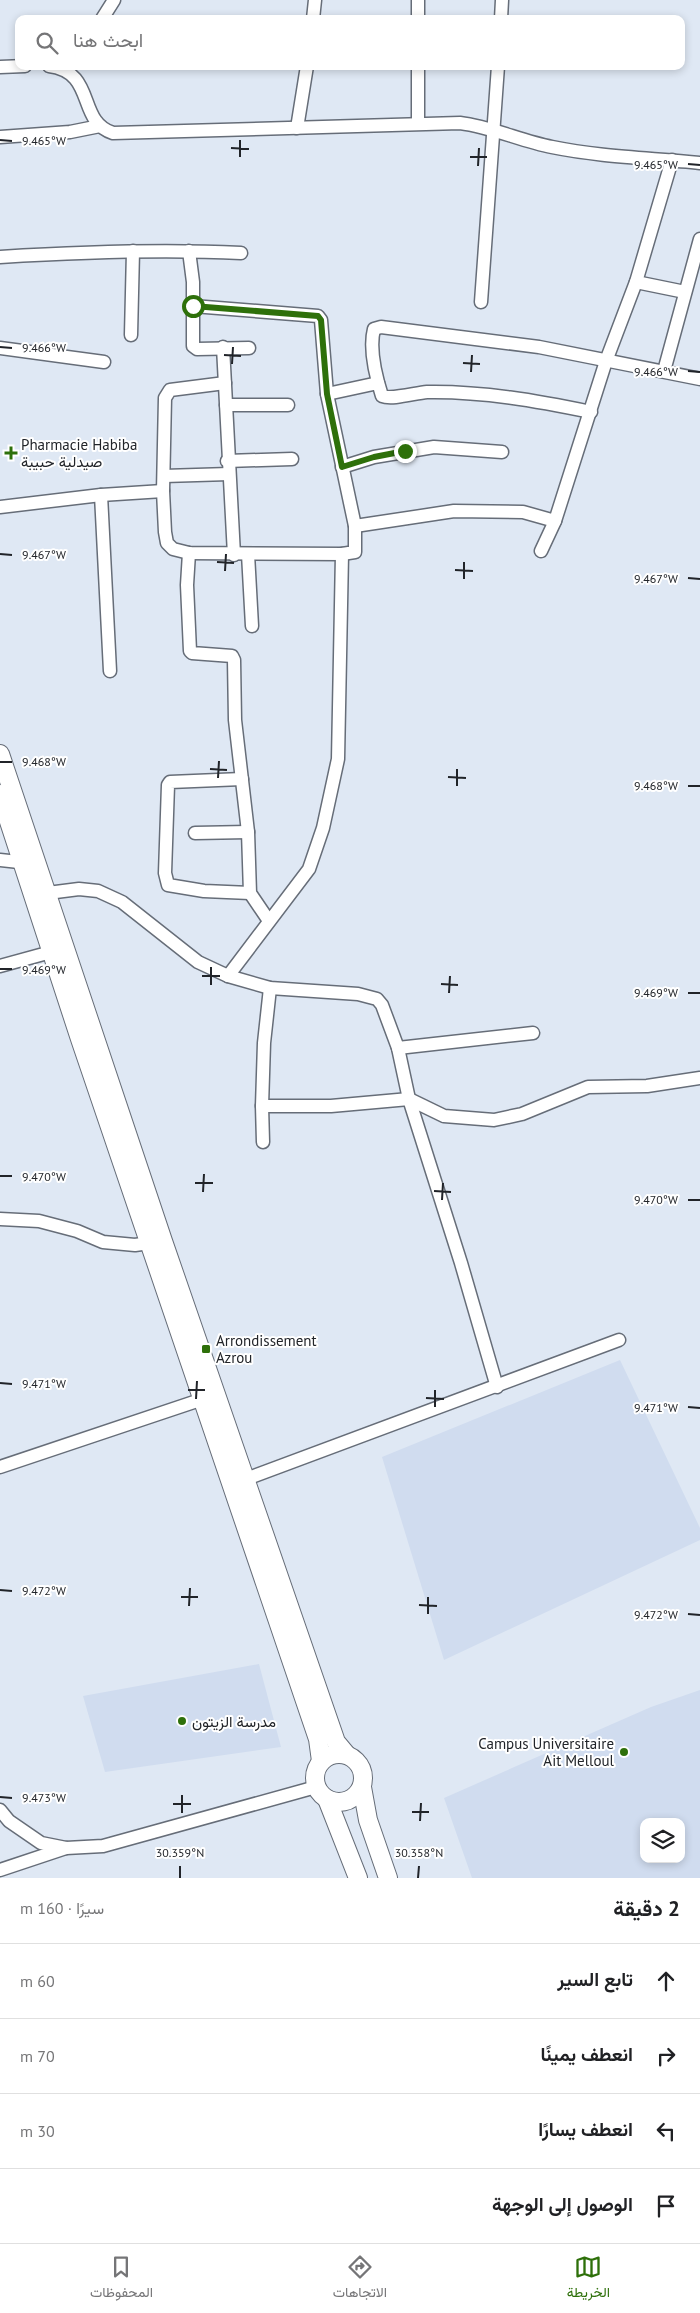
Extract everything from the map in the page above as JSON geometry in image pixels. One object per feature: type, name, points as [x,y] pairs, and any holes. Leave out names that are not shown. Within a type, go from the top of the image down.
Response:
[{"type":"main road","points":[[0,754],[39,894],[272,1582],[339,1747],[361,1767],[363,1773],[362,1787],[368,1820],[388,1878]]},
{"type":"main road","points":[[0,794],[29,863]]},
{"type":"main road","points":[[39,894],[51,952],[157,1242]]},
{"type":"main road","points":[[209,1397],[246,1479],[272,1582],[318,1739],[321,1761]]},
{"type":"main road","points":[[346,1754],[332,1754],[321,1761],[315,1773],[322,1793],[343,1836],[358,1878]]},
{"type":"main road","points":[[322,1793],[333,1802],[347,1801],[353,1798],[362,1787]]},
{"type":"street","points":[[105,15],[114,0]]},
{"type":"street","points":[[313,15],[315,0]]},
{"type":"street","points":[[418,0],[418,15]]},
{"type":"street","points":[[501,15],[502,0]]},
{"type":"street","points":[[0,67],[15,66]]},
{"type":"street","points":[[66,70],[81,85],[91,112],[100,126],[108,132],[119,134],[418,122],[460,123],[483,126],[550,147],[580,152],[700,163]]},
{"type":"street","points":[[298,128],[306,70]]},
{"type":"street","points":[[418,70],[418,122]]},
{"type":"street","points":[[481,302],[486,221],[495,131],[498,70]]},
{"type":"street","points":[[0,137],[70,132],[100,126]]},
{"type":"street","points":[[541,551],[555,521],[606,361],[636,282],[672,160]]},
{"type":"street","points":[[664,371],[700,239]]},
{"type":"street","points":[[131,335],[133,251]]},
{"type":"street","points":[[0,257],[133,251],[241,253]]},
{"type":"street","points":[[189,251],[193,306],[193,346],[197,349],[249,348]]},
{"type":"street","points":[[636,282],[686,292]]},
{"type":"street","points":[[193,306],[318,316],[321,320],[327,394],[355,526],[355,552],[342,554],[189,553],[173,549],[167,543],[163,490],[165,398],[170,390],[224,383]]},
{"type":"street","points":[[591,412],[550,403],[450,392],[410,393],[387,398],[382,396],[378,384],[372,337],[374,330],[381,328],[539,348],[700,379]]},
{"type":"street","points":[[223,347],[227,461],[234,554]]},
{"type":"street","points":[[0,348],[104,362]]},
{"type":"street","points":[[327,394],[378,384]]},
{"type":"street","points":[[226,405],[288,405]]},
{"type":"street","points":[[342,467],[374,457],[434,447],[502,452]]},
{"type":"street","points":[[227,461],[292,459]]},
{"type":"street","points":[[164,476],[229,474]]},
{"type":"street","points":[[0,507],[163,490]]},
{"type":"street","points":[[101,495],[110,671]]},
{"type":"street","points":[[355,526],[454,511],[523,512],[555,521]]},
{"type":"street","points":[[189,553],[187,585],[190,651],[192,653],[232,656],[234,720],[248,832],[250,893],[269,921]]},
{"type":"street","points":[[248,554],[252,626]]},
{"type":"street","points":[[228,976],[269,921],[298,887],[309,869],[323,828],[338,759],[342,554]]},
{"type":"street","points":[[242,779],[170,782],[168,785],[165,873],[168,885],[204,891],[250,893]]},
{"type":"street","points":[[195,833],[248,832]]},
{"type":"street","points":[[0,860],[29,863]]},
{"type":"street","points":[[39,894],[79,889],[98,891],[122,902],[198,962],[228,976],[270,988],[358,994],[377,999],[382,1005],[398,1048],[409,1099],[461,1263],[497,1387]]},
{"type":"street","points":[[0,966],[51,952]]},
{"type":"street","points":[[263,1142],[264,1043],[270,988]]},
{"type":"street","points":[[398,1048],[533,1033]]},
{"type":"street","points":[[262,1106],[331,1106],[409,1099],[444,1116],[494,1120],[522,1114],[588,1087],[648,1086],[700,1078]]},
{"type":"street","points":[[0,1219],[39,1221],[77,1231],[103,1242],[135,1244],[157,1242]]},
{"type":"street","points":[[246,1479],[619,1340]]},
{"type":"street","points":[[0,1467],[209,1397]]},
{"type":"street","points":[[0,1810],[9,1821],[41,1843],[66,1848],[104,1846],[322,1793]]},
{"type":"street","points":[[0,1870],[66,1848]]},
{"type":"shaded area","points":[[620,1360],[700,1528],[700,1540],[444,1660],[382,1457]]},
{"type":"shaded area","name":"مدرسة الزيتون","points":[[259,1664],[281,1747],[105,1772],[83,1696]]},
{"type":"shaded area","name":"Campus Universitaire Ait Melloul","points":[[700,1690],[700,1878],[472,1878],[444,1798],[651,1707]]},
{"type":"place","name":"Pharmacie Habiba صيدلية حبيبة","points":[[11,453]]},
{"type":"place","name":"Arrondissement Azrou","points":[[206,1349]]},
{"type":"place","name":"مدرسة الزيتون","points":[[182,1721]]},
{"type":"place","name":"Campus Universitaire Ait Melloul","points":[[624,1752]]},
{"type":"route","points":[[193,306],[230,308],[285,315],[318,316],[321,320],[327,394],[342,467],[374,457],[405,451]]}]
